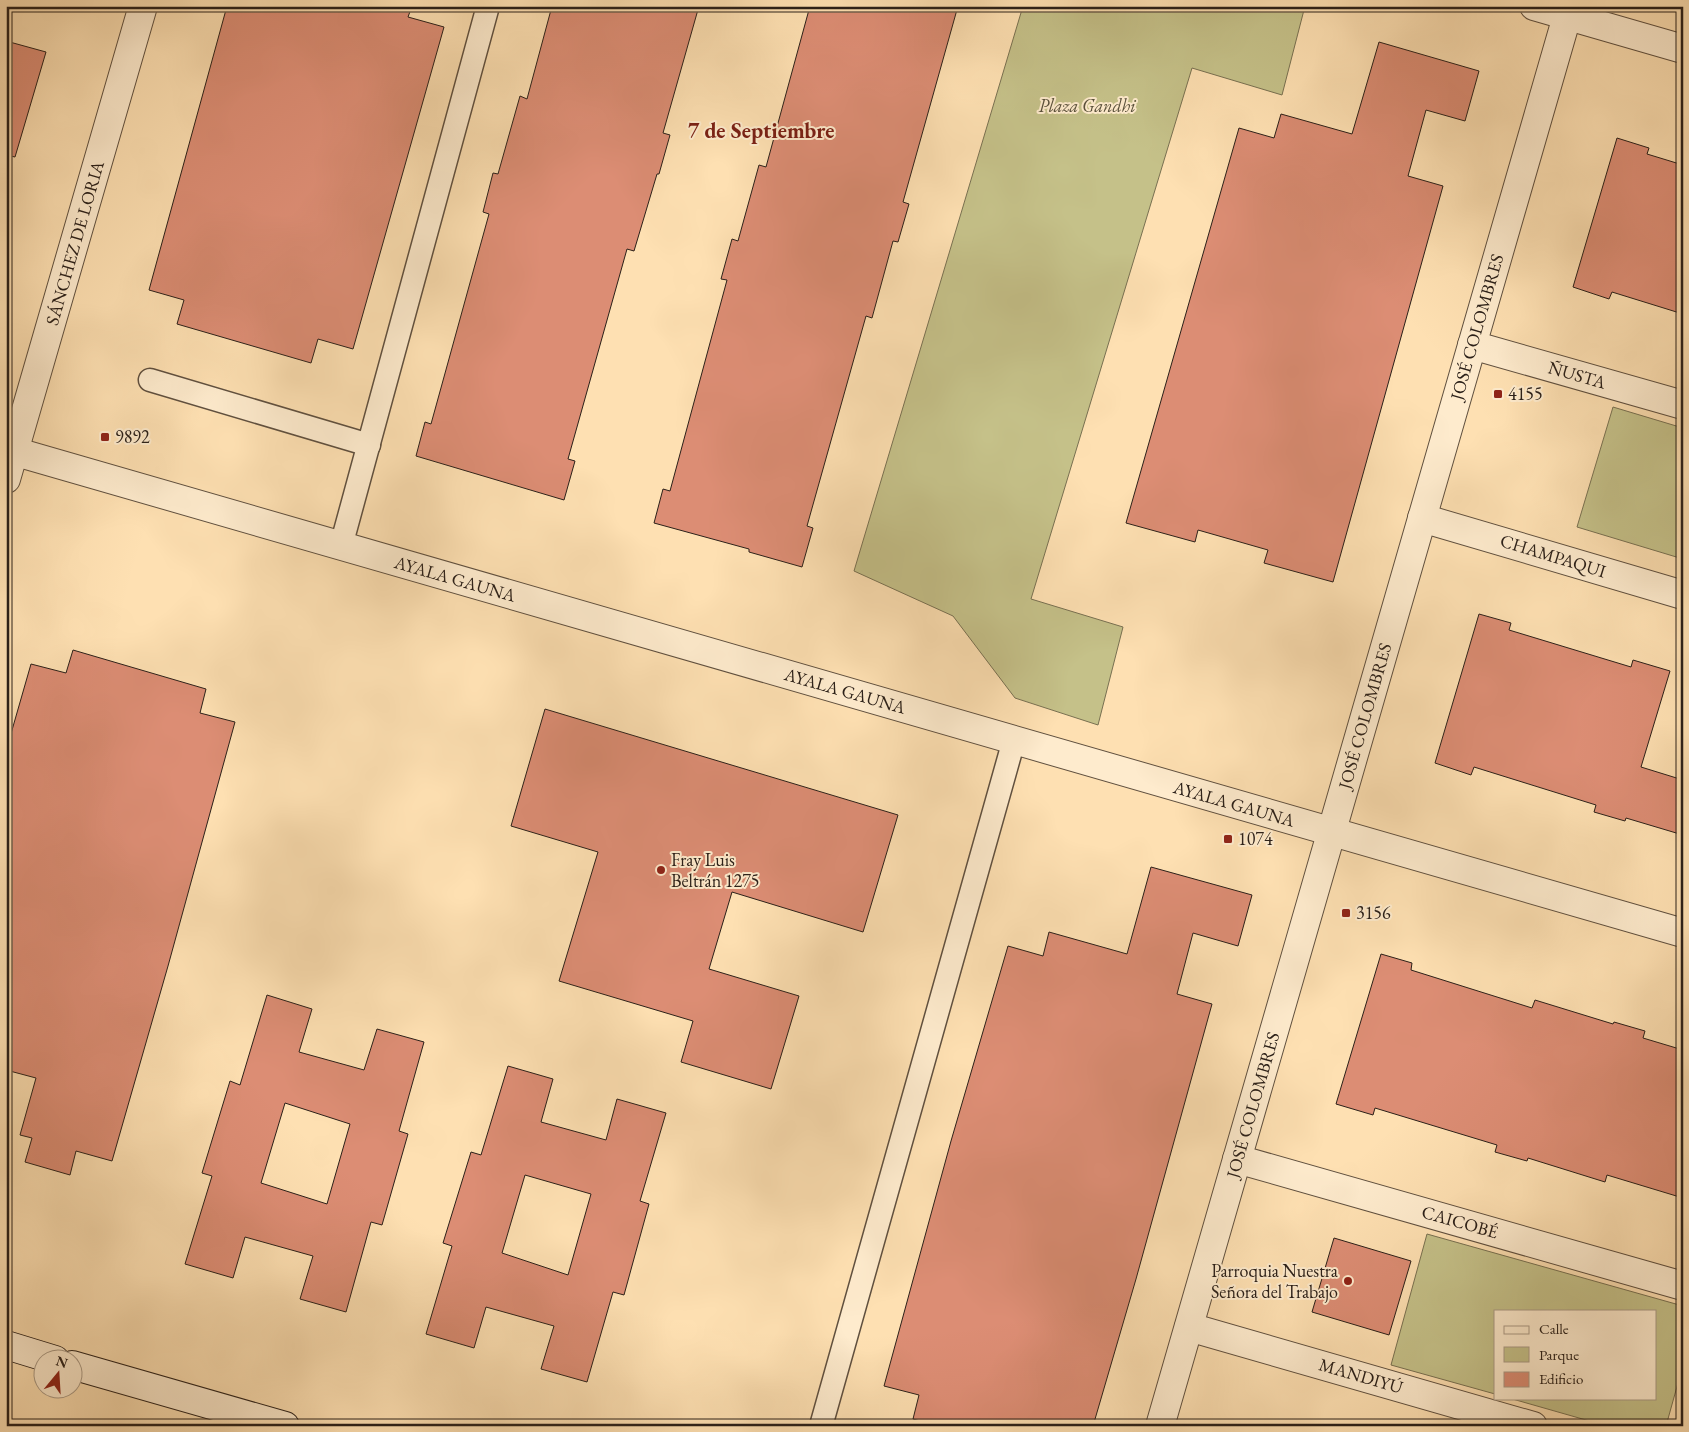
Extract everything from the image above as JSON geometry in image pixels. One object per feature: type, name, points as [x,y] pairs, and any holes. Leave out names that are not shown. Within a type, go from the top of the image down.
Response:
[{"type":"street","name":"SÁNCHEZ DE LORIA","points":[[6,479],[10,451],[143,6]]},
{"type":"street","points":[[1534,6],[1569,11],[1683,49]]},
{"type":"street","name":"JOSÉ COLOMBRES","points":[[1160,1426],[1569,11]]},
{"type":"street","name":"ÑUSTA","points":[[1472,346],[1683,405]]},
{"type":"street","name":"AYALA GAUNA","points":[[10,451],[1683,933]]},
{"type":"street","name":"CHAMPAQUI","points":[[1422,518],[1683,595]]},
{"type":"street","name":"CAICOBÉ","points":[[1237,1159],[1683,1286]]},
{"type":"street","name":"MANDIYÚ","points":[[1189,1327],[1533,1426]]},
{"type":"street","points":[[6,1346],[32,1353]]},
{"type":"street","points":[[82,1367],[285,1426]]},
{"type":"lane","points":[[341,546],[488,6]]},
{"type":"lane","points":[[150,380],[369,445]]},
{"type":"lane","points":[[821,1426],[1014,740]]},
{"type":"green space","name":"Plaza Gandhi","points":[[1023,6],[1305,6],[1282,95],[1192,68],[1031,599],[1123,627],[1098,725],[1015,698],[953,616],[854,571]]},
{"type":"green space","points":[[1613,407],[1683,428],[1683,559],[1577,527]]},
{"type":"green space","points":[[1427,1234],[1683,1306],[1683,1365],[1666,1426],[1607,1426],[1516,1400],[1656,1400],[1656,1310],[1494,1310],[1494,1394],[1391,1365]]},
{"type":"building","points":[[227,6],[412,6],[408,17],[444,27],[353,349],[318,339],[311,363],[177,324],[184,300],[149,290]]},
{"type":"building","points":[[552,6],[699,6],[663,133],[670,135],[659,174],[657,174],[634,251],[627,249],[568,459],[575,461],[564,500],[416,456],[425,422],[431,424],[489,214],[483,212],[493,173],[498,174],[520,96],[527,99]]},
{"type":"building","points":[[810,6],[958,6],[903,202],[909,204],[898,242],[893,241],[872,318],[866,316],[807,526],[813,528],[802,567],[749,552],[749,549],[654,523],[663,489],[670,491],[727,280],[721,279],[732,239],[738,241],[759,165],[766,167]]},
{"type":"building","points":[[6,41],[46,52],[15,157],[6,155]]},
{"type":"building","points":[[1379,42],[1479,71],[1465,121],[1426,110],[1408,176],[1443,186],[1333,582],[1264,563],[1268,550],[1198,530],[1195,542],[1126,523],[1239,128],[1274,138],[1281,114],[1352,134]]},
{"type":"building","points":[[1617,138],[1649,148],[1647,154],[1683,165],[1683,314],[1612,292],[1609,299],[1573,287]]},
{"type":"building","points":[[1479,614],[1511,623],[1509,630],[1631,667],[1633,660],[1670,671],[1641,767],[1683,780],[1683,835],[1626,818],[1625,821],[1594,812],[1596,805],[1474,767],[1471,775],[1435,763]]},
{"type":"building","points":[[73,650],[206,689],[200,713],[235,722],[112,1161],[76,1151],[70,1175],[25,1162],[32,1138],[20,1135],[36,1078],[6,1070],[6,751],[31,664],[66,673]]},
{"type":"building","points":[[545,709],[898,815],[863,932],[732,892],[709,969],[799,996],[771,1089],[681,1062],[693,1021],[559,981],[598,852],[511,826]]},
{"type":"building","points":[[1151,867],[1252,895],[1238,946],[1193,933],[1177,994],[1212,1004],[1093,1426],[938,1426],[913,1419],[919,1395],[884,1386],[951,1141],[1008,946],[1043,956],[1049,932],[1127,954]]},
{"type":"building","points":[[1381,954],[1412,963],[1411,970],[1532,1008],[1535,1000],[1613,1024],[1614,1022],[1645,1031],[1643,1038],[1683,1050],[1683,1198],[1607,1175],[1605,1182],[1528,1158],[1527,1161],[1495,1152],[1497,1145],[1375,1108],[1373,1115],[1336,1104]]},
{"type":"building","points":[[267,995],[312,1009],[299,1052],[364,1070],[377,1029],[424,1042],[399,1131],[408,1134],[382,1225],[371,1222],[346,1312],[300,1299],[313,1256],[245,1237],[233,1278],[185,1264],[212,1176],[202,1173],[230,1081],[240,1085]],"holes":[[[285,1103],[350,1124],[327,1204],[261,1183]]]},
{"type":"building","points":[[508,1066],[553,1079],[541,1122],[606,1140],[617,1099],[666,1113],[640,1201],[649,1204],[624,1295],[613,1292],[587,1382],[541,1369],[554,1326],[486,1307],[474,1348],[426,1334],[452,1246],[443,1243],[471,1152],[481,1155]],"holes":[[[525,1175],[591,1194],[568,1275],[502,1253]]]},
{"type":"building","points":[[1334,1238],[1411,1261],[1389,1335],[1312,1312]]},
{"type":"place","name":"4155","points":[[1498,394]]},
{"type":"place","name":"9892","points":[[105,437]]},
{"type":"place","name":"1074","points":[[1228,839]]},
{"type":"place","name":"Fray Luis Beltrán 1275","points":[[661,870]]},
{"type":"place","name":"3156","points":[[1346,913]]},
{"type":"place","name":"Parroquia Nuestra Señora del Trabajo","points":[[1348,1281]]},
{"type":"district","name":"7 de Septiembre","points":[[761,130]]}]
